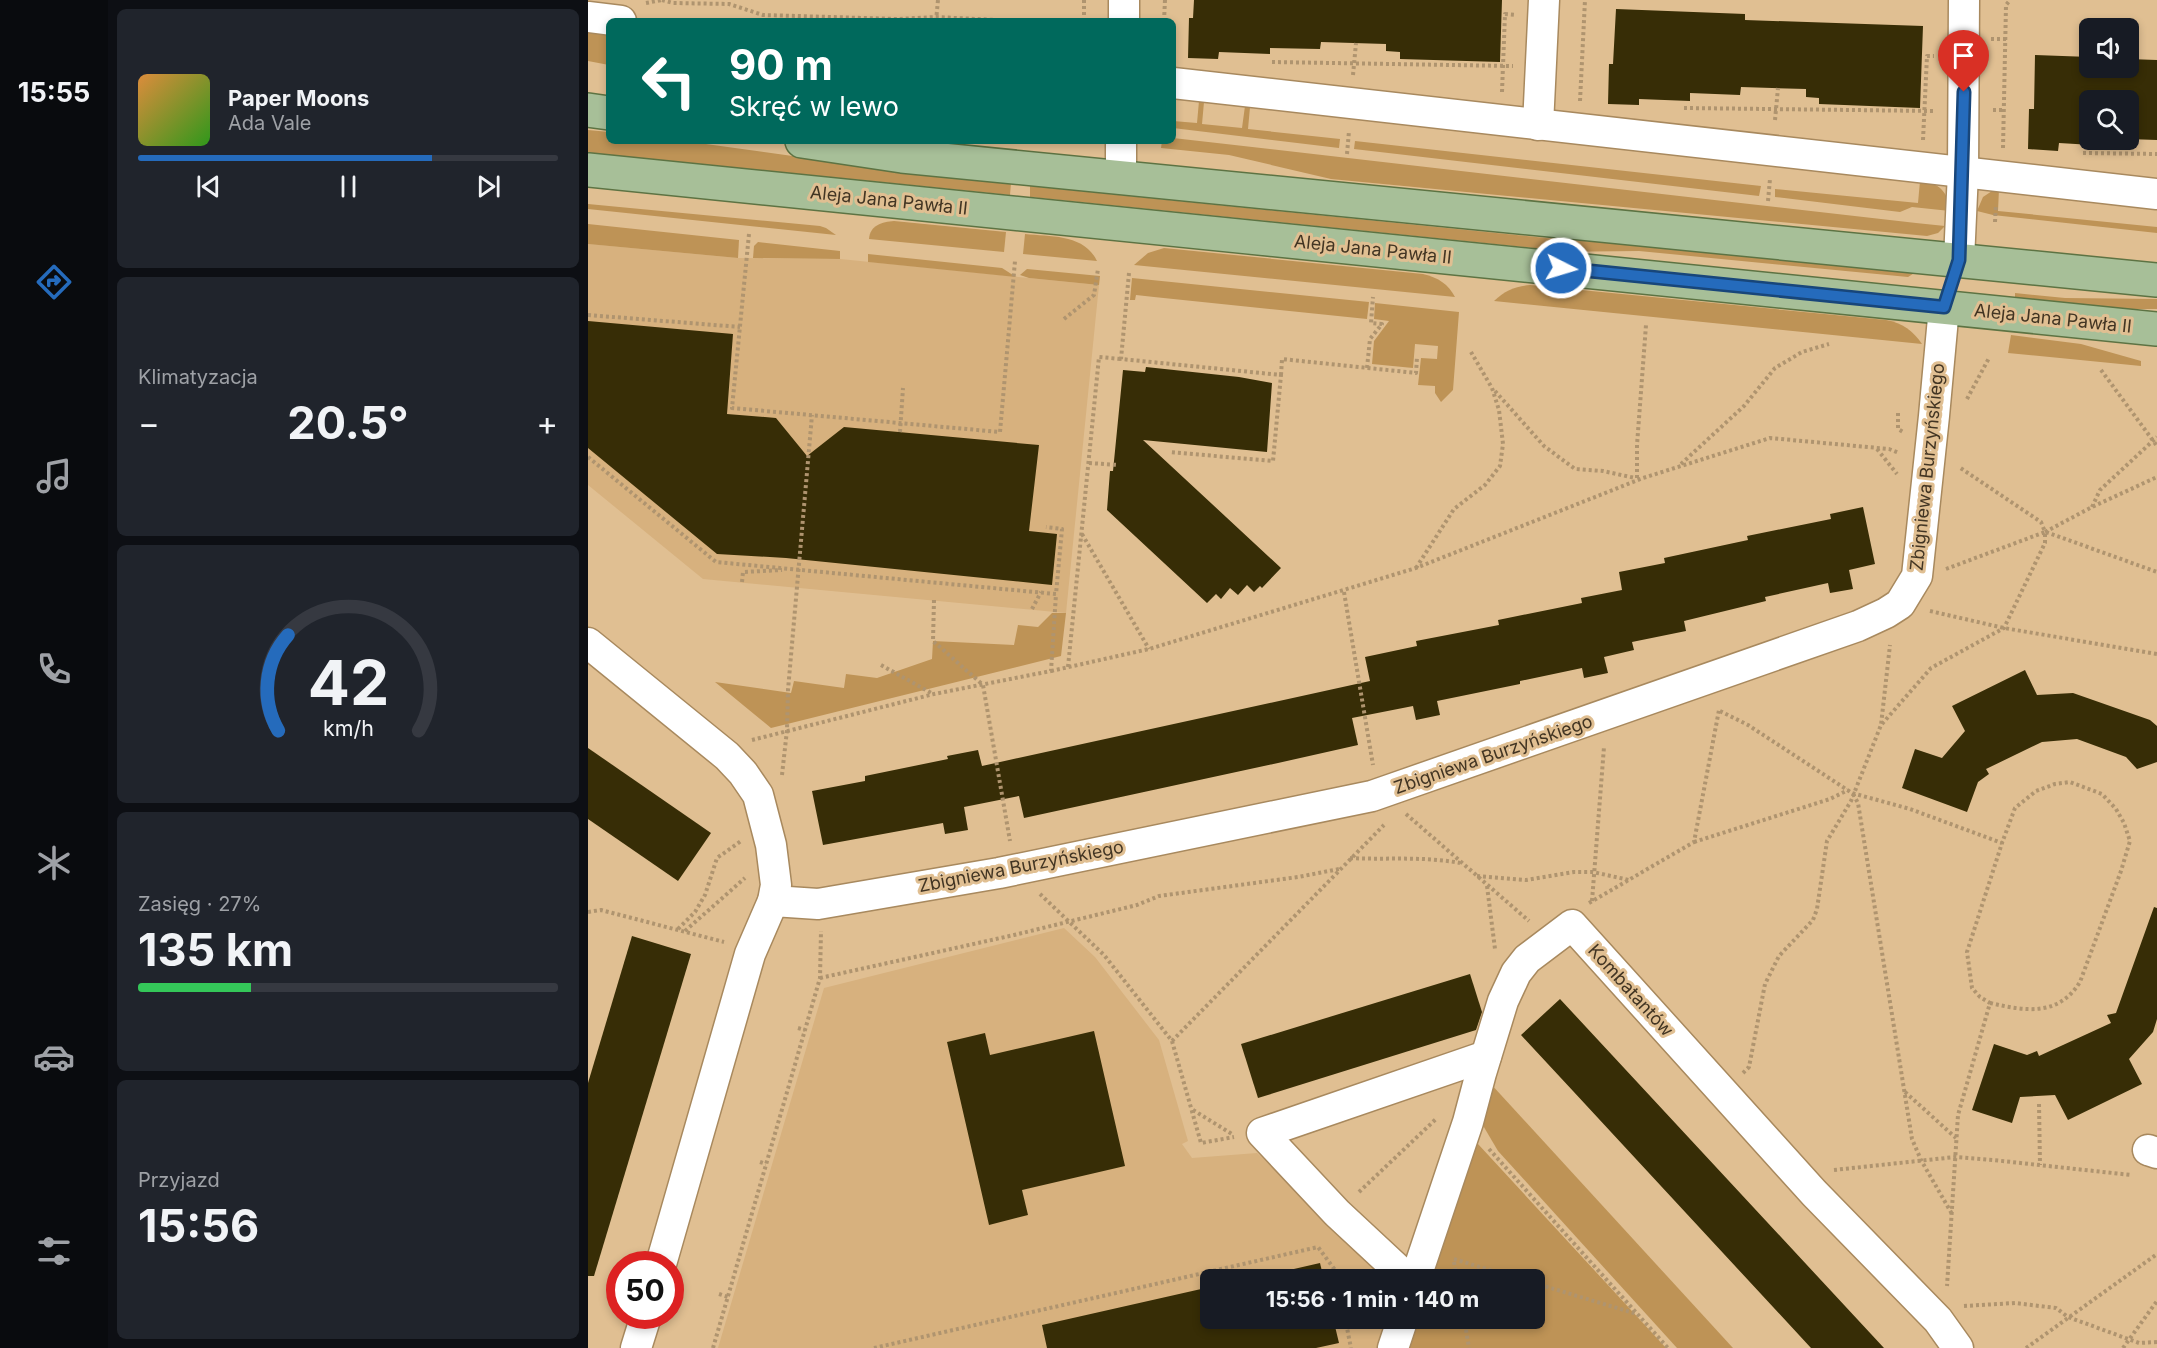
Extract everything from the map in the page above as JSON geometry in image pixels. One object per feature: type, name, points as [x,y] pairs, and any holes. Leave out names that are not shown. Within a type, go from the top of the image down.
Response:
[{"type":"main road","points":[[588,110],[606,113]]},
{"type":"main road","points":[[822,144],[902,156],[2157,280]]},
{"type":"main road","name":"Aleja Jana Pawła II","points":[[588,170],[2157,329]]},
{"type":"main road","points":[[1944,307],[1959,260]]},
{"type":"street","points":[[1124,0],[1124,18]]},
{"type":"street","points":[[1538,124],[1544,0]]},
{"type":"street","points":[[1959,260],[1963,172],[1964,0]]},
{"type":"street","points":[[1176,83],[2157,194]]},
{"type":"street","points":[[1121,144],[1121,178]]},
{"type":"street","name":"Zbigniewa Burzyńskiego","points":[[773,901],[818,904],[999,873],[1372,796],[1858,626],[1886,613],[1900,604],[1917,576],[1944,307]]},
{"type":"street","points":[[588,644],[727,756],[743,773],[758,795],[771,845],[776,885],[773,901],[750,954],[665,1251]]},
{"type":"street","points":[[1418,1269],[1454,1119],[1486,1056],[1503,1001],[1516,973],[1527,959],[1572,925]]},
{"type":"street","name":"Kombatantów","points":[[1572,925],[1814,1193],[1942,1313],[1958,1348]]},
{"type":"street","points":[[1397,1269],[1337,1213],[1262,1133],[1486,1056]]},
{"type":"street","points":[[636,1348],[642,1329]]},
{"type":"street","points":[[1393,1348],[1399,1329]]},
{"type":"path","points":[[662,0],[673,3],[729,4],[763,15],[864,18]]},
{"type":"path","points":[[936,18],[938,0]]},
{"type":"path","points":[[1084,0],[1084,18]]},
{"type":"path","points":[[1164,18],[1165,0]]},
{"type":"path","points":[[1580,106],[1586,0]]},
{"type":"path","points":[[2003,148],[2006,6],[2010,0]]},
{"type":"path","points":[[1922,168],[1927,56],[1965,58]]},
{"type":"path","points":[[1263,61],[1512,66]]},
{"type":"path","points":[[1673,108],[1924,112]]},
{"type":"path","points":[[749,234],[732,408],[1000,432],[1015,261]]},
{"type":"path","points":[[1064,319],[1094,296],[1098,269]]},
{"type":"path","points":[[1121,359],[1129,273]]},
{"type":"path","points":[[1367,368],[1370,339],[1382,324],[1371,323],[1373,297]]},
{"type":"path","points":[[588,315],[740,327]]},
{"type":"path","points":[[1635,478],[1646,325]]},
{"type":"path","points":[[1675,468],[1687,461],[1744,406],[1775,368],[1802,352],[1828,344]]},
{"type":"path","points":[[1471,352],[1492,388],[1544,446],[1575,469],[1643,478]]},
{"type":"path","points":[[1068,667],[1099,357],[1281,375]]},
{"type":"path","points":[[1169,452],[1273,461],[1282,359],[1416,373],[1417,357]]},
{"type":"path","points":[[1965,402],[1989,358]]},
{"type":"path","points":[[2100,369],[2155,438],[2157,446]]},
{"type":"path","points":[[900,432],[903,388]]},
{"type":"path","points":[[1416,568],[1454,508],[1485,485],[1500,466],[1503,444],[1499,410],[1492,388]]},
{"type":"path","points":[[782,778],[812,415]]},
{"type":"path","points":[[748,741],[934,694],[1149,649],[1344,592],[1416,568],[1643,478],[1770,438],[1889,449],[1904,456]]},
{"type":"path","points":[[2091,507],[2100,490],[2155,438]]},
{"type":"path","points":[[1877,448],[1901,479]]},
{"type":"path","points":[[588,457],[716,562],[1056,594]]},
{"type":"path","points":[[1089,463],[1118,465]]},
{"type":"path","points":[[1722,1091],[1749,1067],[1765,984],[1779,957],[1813,920],[1817,909],[1830,833],[1851,801],[1850,792],[1881,725],[1931,668],[2004,628],[2044,543],[2045,532],[2042,522],[1955,465]]},
{"type":"path","points":[[1937,572],[2045,532],[2091,507],[2157,477]]},
{"type":"path","points":[[1046,527],[1062,528],[1051,671]]},
{"type":"path","points":[[2045,532],[2157,572]]},
{"type":"path","points":[[1081,534],[1149,649]]},
{"type":"path","points":[[742,582],[743,572],[798,569]]},
{"type":"path","points":[[1032,609],[1041,592]]},
{"type":"path","points":[[1344,592],[1375,774]]},
{"type":"path","points":[[934,600],[933,641],[983,685],[1011,847]]},
{"type":"path","points":[[1900,604],[2004,628],[2157,654]]},
{"type":"path","points":[[1881,725],[1891,637]]},
{"type":"path","points":[[881,665],[934,694]]},
{"type":"path","points":[[1694,842],[1720,711],[1748,725],[1850,792],[1910,809],[2002,843]]},
{"type":"path","points":[[1592,902],[1604,746],[1595,718]]},
{"type":"path","points":[[2070,782],[2102,794],[2116,809],[2124,823],[2130,841],[2121,871],[2079,982],[2073,993],[2062,1003],[2042,1008],[2014,1008],[1990,1003],[1972,988],[1967,952],[2002,843],[2015,808],[2036,791],[2055,784],[2070,782]]},
{"type":"path","points":[[1572,925],[1588,904],[1694,842],[1850,792]]},
{"type":"path","points":[[1850,792],[1858,803],[1888,1003],[1912,1139],[1921,1160],[1952,1214]]},
{"type":"path","points":[[1401,810],[1532,924]]},
{"type":"path","points":[[1172,1041],[1339,869],[1392,818]]},
{"type":"path","points":[[678,930],[695,912],[705,895],[717,858],[744,839],[746,845]]},
{"type":"path","points":[[1350,858],[1386,860],[1421,858],[1462,863]]},
{"type":"path","points":[[820,978],[1014,935],[1137,905],[1159,896],[1298,877],[1339,869]]},
{"type":"path","points":[[743,888],[748,870]]},
{"type":"path","points":[[1476,876],[1526,880],[1574,872],[1594,872],[1630,880]]},
{"type":"path","points":[[684,931],[746,877]]},
{"type":"path","points":[[1035,889],[1104,955],[1172,1041],[1201,1143]]},
{"type":"path","points":[[588,912],[601,910],[727,942],[750,954]]},
{"type":"path","points":[[713,1348],[820,978],[822,940]]},
{"type":"path","points":[[1990,1003],[1958,1115],[1952,1214],[1942,1313],[2015,1303],[2056,1308],[2068,1317],[2129,1340],[2139,1343],[2157,1342]]},
{"type":"path","points":[[798,1028],[805,1030]]},
{"type":"path","points":[[1905,1091],[1956,1138]]},
{"type":"path","points":[[2039,1104],[2040,1165]]},
{"type":"path","points":[[1192,1109],[1237,1137]]},
{"type":"path","points":[[1337,1213],[1454,1119],[1500,1162],[1668,1348]]},
{"type":"path","points":[[1814,1193],[1813,1172],[1921,1160],[1955,1157],[2040,1165],[2148,1160]]},
{"type":"path","points":[[760,1162],[766,1164]]},
{"type":"path","points":[[1221,1269],[1318,1247],[1334,1269]]},
{"type":"path","points":[[2026,1348],[2157,1254]]},
{"type":"path","points":[[1447,1256],[1486,1269]]},
{"type":"path","points":[[1454,1259],[1455,1269]]},
{"type":"path","points":[[874,1348],[1200,1274]]},
{"type":"path","points":[[1545,1286],[1637,1314]]},
{"type":"path","points":[[719,1294],[728,1297]]},
{"type":"path","points":[[2123,1348],[2157,1301]]},
{"type":"path","points":[[1347,1329],[1351,1348]]},
{"type":"path","points":[[1466,1329],[1469,1348]]},
{"type":"shaded area","points":[[588,32],[606,34],[606,64],[588,61]]},
{"type":"shaded area","points":[[1199,101],[1204,102],[1202,124],[1242,128],[1245,106],[1250,107],[1248,129],[1340,139],[1339,148],[1176,128],[1176,121],[1197,123]]},
{"type":"shaded area","points":[[588,130],[606,132],[606,144],[706,144],[915,173],[1011,183],[1010,195],[588,153]]},
{"type":"shaded area","points":[[1176,138],[1945,226],[1938,233],[1927,236],[1331,179],[1229,155],[1161,148],[1162,144],[1176,144]]},
{"type":"shaded area","points":[[1355,141],[1761,186],[1759,196],[1354,149]]},
{"type":"shaded area","points":[[1920,181],[1937,186],[1945,193],[1950,211],[1912,207],[1900,212],[1775,197],[1775,189],[1918,203]]},
{"type":"shaded area","points":[[1030,186],[1565,240],[1637,244],[1916,272],[1908,277],[1639,251],[1544,252],[1544,249],[1030,197]]},
{"type":"shaded area","points":[[1999,189],[1998,211],[2157,227],[2157,233],[1993,215],[1977,211],[1983,197]]},
{"type":"shaded area","points":[[588,204],[820,226],[836,235],[588,209]]},
{"type":"shaded area","points":[[894,221],[1006,232],[1004,252],[869,239],[874,227],[881,223]]},
{"type":"shaded area","points":[[588,224],[739,240],[738,258],[588,244]]},
{"type":"shaded area","points":[[1025,234],[1076,241],[1091,252],[1097,261],[1023,254]]},
{"type":"shaded area","points":[[758,242],[840,251],[840,259],[753,258],[754,246]]},
{"type":"shaded area","points":[[588,244],[738,258],[840,259],[1099,285],[1066,613],[703,579],[588,485]]},
{"type":"shaded area","points":[[1164,248],[1423,274],[1442,282],[1455,297],[1134,265],[1148,253]]},
{"type":"shaded area","points":[[868,254],[1002,268],[1016,277],[868,262]]},
{"type":"shaded area","points":[[1027,269],[1100,276],[1099,285],[1029,278],[1020,275]]},
{"type":"shaded area","points":[[1132,278],[1369,302],[1367,319],[1136,295],[1135,300],[1130,300]]},
{"type":"shaded area","points":[[1530,285],[1886,320],[1907,328],[1922,344],[1494,301],[1511,289]]},
{"type":"shaded area","points":[[2015,293],[2065,298],[2157,299],[2157,309],[2101,309],[2015,301]]},
{"type":"shaded area","points":[[1375,303],[1459,312],[1453,390],[1441,402],[1435,393],[1435,386],[1418,385],[1421,358],[1437,359],[1438,346],[1415,344],[1413,368],[1372,364],[1374,341],[1389,321],[1374,319]]},
{"type":"shaded area","points":[[2011,335],[2081,344],[2141,361],[2141,366],[2008,353]]},
{"type":"shaded area","points":[[1052,613],[1066,613],[1061,656],[771,728],[715,682],[791,693],[794,681],[844,688],[846,674],[877,678],[932,659],[933,641],[1014,645],[1018,625],[1038,627]]},
{"type":"shaded area","points":[[1064,928],[1095,957],[1159,1040],[1188,1141],[1182,1144],[1192,1158],[1257,1153],[1380,1269],[1200,1269],[1200,1329],[1385,1329],[1378,1348],[718,1348],[824,988]]},
{"type":"shaded area","points":[[1490,1083],[1733,1348],[1677,1348],[1498,1151],[1478,1117]]},
{"type":"shaded area","points":[[1469,1144],[1478,1144],[1666,1348],[1402,1348],[1409,1329],[1545,1329],[1545,1269],[1428,1269]]},
{"type":"building","points":[[1194,0],[1502,0],[1500,62],[1400,59],[1400,52],[1386,51],[1386,44],[1321,42],[1320,49],[1270,48],[1270,54],[1219,52],[1218,59],[1188,58],[1189,18],[1193,18]]},
{"type":"building","points":[[1616,9],[1745,14],[1745,20],[1923,26],[1920,108],[1819,104],[1819,98],[1806,97],[1806,89],[1741,87],[1740,95],[1690,93],[1690,101],[1639,99],[1639,105],[1608,104],[1609,64],[1613,64]]},
{"type":"building","points":[[2035,55],[2079,57],[2079,78],[2139,78],[2139,59],[2157,60],[2157,140],[2139,139],[2139,90],[2079,90],[2079,144],[2059,143],[2058,151],[2028,149],[2029,109],[2034,109]]},
{"type":"building","points":[[588,321],[733,334],[727,414],[776,418],[807,456],[844,427],[1039,445],[1029,531],[1057,534],[1052,585],[786,558],[717,554],[588,448]]},
{"type":"building","points":[[1146,367],[1272,383],[1267,452],[1143,440],[1281,568],[1262,588],[1260,586],[1254,592],[1247,585],[1238,595],[1230,588],[1221,599],[1216,594],[1207,603],[1107,510],[1123,370],[1145,372]]},
{"type":"building","points":[[1863,507],[1875,564],[1849,570],[1853,589],[1830,593],[1828,583],[1765,597],[1766,601],[1684,621],[1686,631],[1632,642],[1634,650],[1604,657],[1608,673],[1584,678],[1582,668],[1520,681],[1520,684],[1437,701],[1440,715],[1416,720],[1413,706],[1352,718],[1358,745],[1278,763],[1024,818],[1019,796],[964,807],[968,830],[945,834],[943,823],[823,845],[812,791],[865,781],[865,776],[948,759],[947,756],[978,750],[982,766],[1370,681],[1365,657],[1417,646],[1416,641],[1499,625],[1498,620],[1582,603],[1581,598],[1622,590],[1619,572],[1665,563],[1664,558],[1748,540],[1747,536],[1831,519],[1830,514]]},
{"type":"building","points":[[2025,670],[2037,695],[2073,693],[2150,720],[2157,726],[2157,762],[2137,769],[2126,757],[2077,739],[2042,742],[1986,769],[1989,774],[1978,782],[1967,812],[1902,788],[1915,749],[1942,758],[1965,731],[1952,706]]},
{"type":"building","points":[[588,748],[711,833],[678,881],[588,819]]},
{"type":"building","points":[[2154,907],[2157,908],[2157,1019],[2153,1032],[2129,1059],[2142,1084],[2068,1120],[2055,1095],[2020,1097],[2012,1123],[1972,1110],[1994,1044],[2027,1055],[2037,1051],[2039,1056],[2111,1023],[2107,1015],[2116,1013]]},
{"type":"building","points":[[632,936],[691,954],[594,1276],[588,1276],[588,1083]]},
{"type":"building","points":[[1470,974],[1482,1012],[1476,1030],[1258,1098],[1241,1044]]},
{"type":"building","points":[[1560,999],[1884,1348],[1811,1348],[1521,1035]]},
{"type":"building","points":[[1094,1031],[1125,1166],[1022,1190],[1028,1215],[989,1225],[947,1042],[985,1033],[990,1055]]},
{"type":"building","points":[[1320,1263],[1321,1269],[1294,1269]]},
{"type":"building","points":[[1200,1289],[1200,1329],[1336,1329],[1339,1343],[1316,1348],[1047,1348],[1042,1325]]},
{"type":"route","points":[[1561,268],[1944,307],[1959,260],[1964,92]]}]
